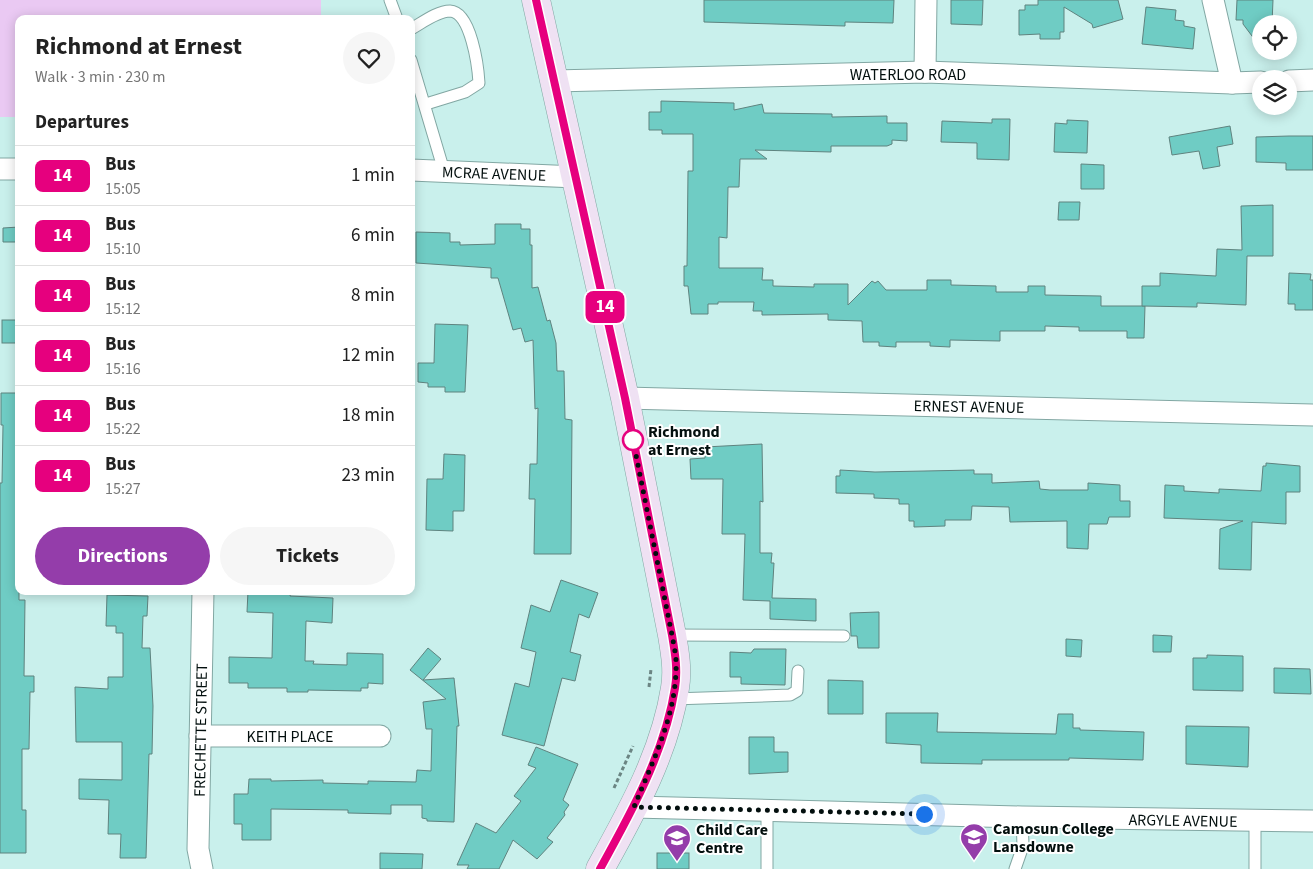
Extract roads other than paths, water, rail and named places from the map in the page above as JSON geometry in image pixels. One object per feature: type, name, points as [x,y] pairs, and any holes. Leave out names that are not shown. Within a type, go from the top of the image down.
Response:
[{"type":"main road","points":[[536,0],[625,398],[672,635],[676,667],[661,695],[661,740],[623,800],[600,869]]},
{"type":"street","points":[[926,0],[926,72]]},
{"type":"street","points":[[1213,0],[1232,83]]},
{"type":"street","name":"WATERLOO ROAD","points":[[554,82],[926,72],[1252,82]]},
{"type":"street","points":[[1297,81],[1313,80]]},
{"type":"street","points":[[0,169],[15,169]]},
{"type":"street","name":"MCRAE AVENUE","points":[[415,170],[576,177]]},
{"type":"street","name":"ERNEST AVENUE","points":[[625,398],[1313,415]]},
{"type":"street","name":"FRECHETTE STREET","points":[[202,869],[198,849],[203,595]]},
{"type":"street","name":"KEITH PLACE","points":[[200,736],[380,736]]},
{"type":"street","name":"ARGYLE AVENUE","points":[[623,800],[767,810],[1313,822]]},
{"type":"lane","points":[[390,0],[396,15]]},
{"type":"lane","points":[[415,27],[444,12],[453,11],[466,20],[478,68],[479,83],[465,92],[426,104]]},
{"type":"lane","points":[[415,72],[426,104],[444,171]]},
{"type":"lane","points":[[672,635],[844,636]]},
{"type":"lane","points":[[661,695],[790,695],[797,691],[798,671]]},
{"type":"lane","points":[[767,810],[767,869]]},
{"type":"lane","points":[[1014,869],[1023,846],[1022,817]]},
{"type":"lane","points":[[1255,821],[1255,869]]},
{"type":"place","name":"Richmond at Ernest","points":[[633,440]]},
{"type":"place","name":"Camosun College Lansdowne","points":[[974,861]]},
{"type":"place","name":"Child Care Centre","points":[[677,862]]}]
